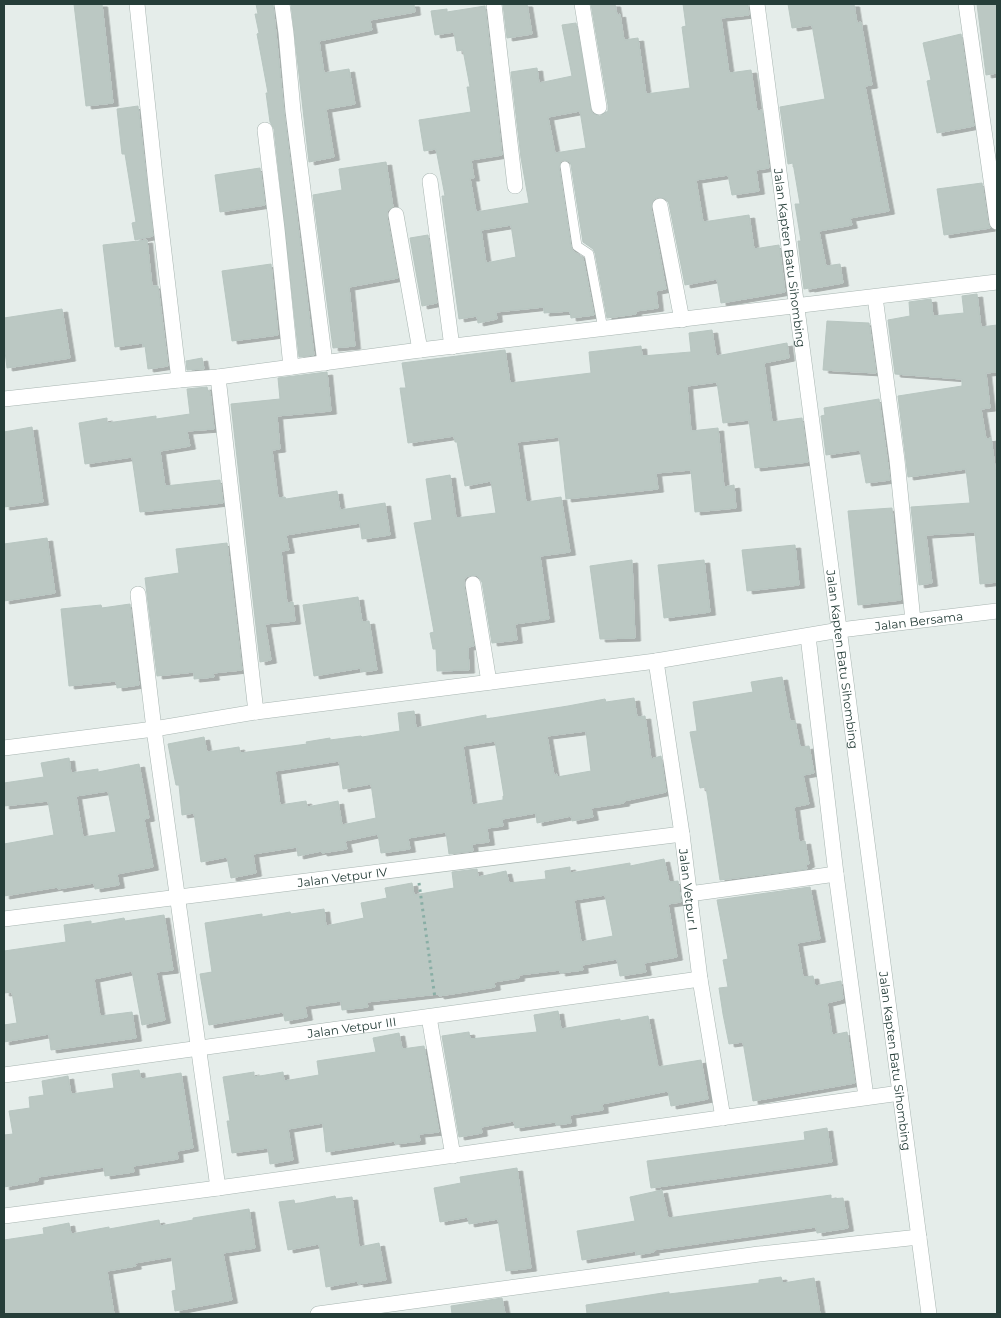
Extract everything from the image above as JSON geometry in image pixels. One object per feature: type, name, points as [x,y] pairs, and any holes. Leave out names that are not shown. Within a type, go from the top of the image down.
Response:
[{"type":"street","points":[[137,4],[179,380]]},
{"type":"street","points":[[282,4],[325,363]]},
{"type":"street","points":[[494,4],[515,186]]},
{"type":"street","points":[[582,4],[599,107]]},
{"type":"street","name":"Jalan Kapten Batu Sihombing","points":[[757,4],[930,1314]]},
{"type":"street","points":[[966,4],[997,222]]},
{"type":"street","points":[[265,130],[278,229],[291,367]]},
{"type":"street","points":[[430,181],[452,347]]},
{"type":"street","points":[[660,206],[682,320]]},
{"type":"street","points":[[396,215],[420,350]]},
{"type":"street","points":[[4,399],[218,377],[420,350],[997,282]]},
{"type":"street","points":[[875,297],[897,460],[913,621]]},
{"type":"street","points":[[218,377],[256,712]]},
{"type":"street","points":[[473,584],[489,682]]},
{"type":"street","points":[[138,594],[154,729],[218,1188]]},
{"type":"street","name":"Jalan Bersama","points":[[4,748],[154,729],[256,712],[656,660],[840,630],[997,611]]},
{"type":"street","points":[[808,636],[836,874],[866,1097]]},
{"type":"street","name":"Jalan Vetpur I","points":[[656,660],[682,834],[700,979],[723,1118]]},
{"type":"street","name":"Jalan Vetpur IV","points":[[4,919],[682,834]]},
{"type":"street","points":[[689,894],[836,874]]},
{"type":"street","name":"Jalan Vetpur III","points":[[4,1074],[700,979]]},
{"type":"street","points":[[433,1016],[453,1156]]},
{"type":"street","points":[[4,1216],[453,1156],[900,1093]]},
{"type":"street","points":[[318,1314],[385,1310],[759,1254],[919,1236]]},
{"type":"lane","points":[[565,166],[577,246],[589,254],[603,329]]},
{"type":"path","points":[[416,867],[433,1016]]},
{"type":"building","points":[[74,4],[102,4],[113,103],[86,106]]},
{"type":"building","points":[[256,4],[273,4],[284,112],[314,355],[299,357],[274,129],[270,122],[266,93],[268,93],[257,34],[259,33],[255,14],[258,14]]},
{"type":"building","points":[[291,4],[414,4],[415,12],[370,20],[372,30],[319,41],[324,73],[349,69],[355,104],[326,109],[334,157],[309,162]]},
{"type":"building","points":[[503,4],[527,4],[532,34],[507,38]]},
{"type":"building","points":[[591,4],[615,4],[617,15],[620,14],[624,40],[638,38],[646,94],[690,88],[682,27],[686,26],[683,4],[748,4],[749,15],[721,18],[729,73],[751,70],[757,111],[762,110],[769,168],[756,170],[759,191],[732,195],[728,175],[696,180],[703,222],[749,215],[754,249],[779,245],[785,292],[721,303],[717,279],[685,285],[669,204],[667,200],[659,197],[654,199],[651,208],[666,289],[656,291],[658,308],[636,311],[636,314],[607,318],[595,253],[593,249],[583,242],[571,165],[570,162],[565,160],[561,161],[559,167],[571,247],[573,251],[583,258],[594,315],[571,318],[570,311],[544,313],[544,307],[496,312],[497,319],[478,323],[477,316],[459,319],[442,196],[445,196],[436,149],[424,151],[419,120],[471,112],[467,87],[470,87],[463,50],[457,51],[454,32],[435,35],[431,11],[447,9],[447,12],[485,6],[502,155],[471,160],[474,178],[470,178],[476,212],[529,203],[521,158],[511,72],[537,68],[539,83],[572,76],[562,25],[576,23],[592,113],[600,116],[608,111]],"holes":[[[580,111],[586,148],[555,153],[548,117]],[[511,225],[516,257],[486,263],[481,230]]]},
{"type":"building","points":[[788,4],[854,4],[857,23],[861,22],[872,85],[865,86],[889,211],[850,218],[852,225],[819,231],[826,266],[840,264],[843,283],[809,289],[804,289],[798,241],[801,241],[795,204],[800,204],[793,163],[788,164],[780,107],[825,99],[812,25],[792,28]]},
{"type":"building","points":[[977,4],[997,4],[997,73],[986,75]]},
{"type":"building","points":[[961,34],[974,126],[937,133],[927,81],[931,80],[923,43]]},
{"type":"building","points":[[138,106],[153,236],[135,240],[132,223],[136,222],[125,154],[122,154],[117,109]]},
{"type":"building","points":[[386,162],[393,207],[387,211],[387,217],[398,278],[349,287],[355,346],[333,348],[313,195],[342,190],[339,169]]},
{"type":"building","points":[[260,168],[265,205],[220,212],[215,175]]},
{"type":"building","points":[[982,183],[990,228],[944,235],[937,189]]},
{"type":"building","points":[[428,235],[437,303],[422,306],[410,238]]},
{"type":"building","points":[[147,240],[152,286],[158,286],[168,366],[148,369],[143,343],[115,347],[103,245]]},
{"type":"building","points":[[271,264],[278,335],[232,341],[222,271]]},
{"type":"building","points":[[977,294],[981,327],[997,325],[997,372],[986,373],[990,408],[981,409],[986,439],[991,438],[997,481],[997,582],[980,584],[975,532],[926,535],[932,583],[919,585],[911,507],[970,503],[966,469],[908,477],[898,396],[962,386],[962,379],[895,374],[888,320],[910,316],[909,302],[931,299],[933,316],[964,313],[962,296]]},
{"type":"building","points":[[62,309],[70,358],[7,368],[4,318]]},
{"type":"building","points":[[827,321],[869,323],[876,373],[823,370]]},
{"type":"building","points":[[712,330],[716,356],[787,343],[789,358],[764,363],[772,422],[802,418],[808,462],[755,468],[749,420],[723,423],[717,382],[687,386],[691,431],[718,428],[724,487],[734,485],[736,508],[695,512],[691,470],[656,473],[658,489],[566,499],[559,437],[517,442],[526,502],[561,497],[570,552],[540,556],[549,619],[515,624],[517,640],[492,643],[482,582],[477,575],[467,576],[464,580],[464,586],[474,646],[468,647],[469,670],[437,671],[436,649],[433,649],[430,633],[434,632],[414,523],[432,520],[426,479],[450,475],[456,518],[496,513],[491,481],[465,486],[457,442],[455,442],[454,436],[408,443],[400,388],[406,388],[402,363],[505,350],[510,383],[591,373],[589,352],[641,346],[642,356],[691,352],[689,333]]},
{"type":"building","points":[[202,358],[204,369],[187,370],[186,361]]},
{"type":"building","points":[[327,372],[331,411],[277,416],[280,449],[272,450],[278,498],[285,497],[286,499],[337,491],[340,510],[385,503],[390,535],[362,539],[360,523],[286,535],[289,550],[281,551],[287,603],[293,602],[295,621],[265,624],[271,660],[260,662],[231,404],[280,399],[278,378]]},
{"type":"building","points":[[207,387],[208,391],[210,391],[214,429],[187,431],[190,446],[160,451],[165,486],[220,480],[223,503],[140,512],[132,457],[85,464],[79,423],[107,418],[107,423],[156,416],[156,419],[190,414],[187,389]]},
{"type":"building","points":[[879,399],[890,480],[866,483],[860,450],[826,455],[821,416],[825,415],[824,408]]},
{"type":"building","points":[[32,427],[43,502],[4,507],[4,432]]},
{"type":"building","points":[[892,508],[901,600],[858,605],[848,511]]},
{"type":"building","points":[[47,538],[55,593],[4,601],[4,544]]},
{"type":"building","points":[[227,543],[242,670],[213,673],[214,677],[194,679],[194,672],[157,676],[145,578],[179,573],[176,549]]},
{"type":"building","points":[[795,545],[799,585],[747,591],[742,550]]},
{"type":"building","points":[[632,560],[635,638],[600,639],[590,566]]},
{"type":"building","points":[[704,560],[710,612],[664,618],[658,565]]},
{"type":"building","points":[[358,597],[362,622],[369,621],[377,670],[361,672],[361,668],[314,676],[303,605]]},
{"type":"building","points":[[130,604],[139,685],[117,688],[116,681],[69,686],[61,609],[101,605],[102,608]]},
{"type":"building","points":[[782,677],[790,721],[795,721],[800,747],[809,746],[814,773],[803,775],[809,804],[794,807],[799,842],[805,841],[809,864],[806,865],[807,869],[720,880],[706,787],[700,788],[690,732],[697,731],[693,702],[753,692],[751,682]]},
{"type":"building","points":[[634,698],[637,717],[645,716],[651,759],[661,756],[666,792],[624,801],[624,803],[591,808],[593,817],[572,821],[571,816],[537,823],[536,813],[502,819],[503,826],[487,828],[489,842],[472,844],[473,851],[449,854],[446,832],[408,838],[410,849],[381,853],[378,834],[345,841],[347,849],[322,853],[321,851],[298,856],[297,847],[253,854],[256,873],[231,878],[227,857],[201,862],[194,813],[182,815],[179,785],[176,785],[168,744],[204,737],[207,752],[239,747],[240,753],[307,744],[306,742],[330,738],[330,740],[362,737],[400,731],[398,713],[414,711],[416,728],[486,715],[486,719],[605,699],[606,702]],"holes":[[[586,731],[591,771],[557,777],[557,774],[554,775],[547,736]],[[495,741],[504,796],[503,800],[472,805],[463,746]],[[339,761],[343,789],[371,784],[376,818],[342,825],[338,801],[307,807],[306,801],[280,805],[275,771]]]},
{"type":"building","points":[[69,758],[71,773],[98,769],[98,772],[139,764],[149,818],[144,819],[153,867],[117,874],[119,885],[95,889],[94,883],[4,896],[4,844],[54,835],[48,801],[4,806],[4,783],[44,777],[41,763]],"holes":[[[108,791],[116,832],[83,837],[76,796]]]},
{"type":"building","points":[[664,859],[669,882],[678,881],[681,902],[668,904],[677,957],[644,963],[646,972],[620,976],[617,959],[582,965],[583,970],[560,973],[560,970],[519,975],[519,978],[494,982],[495,987],[465,992],[367,1002],[368,1007],[342,1010],[341,1001],[305,1006],[307,1017],[285,1021],[283,1012],[209,1025],[200,974],[212,972],[205,923],[262,914],[262,917],[324,909],[326,926],[364,918],[361,903],[387,898],[385,888],[412,883],[414,895],[454,888],[452,872],[477,869],[478,877],[506,871],[509,883],[546,879],[545,871],[570,867],[570,873],[630,863],[630,866]],"holes":[[[605,895],[613,936],[581,942],[574,900]]]},
{"type":"building","points":[[810,887],[820,939],[797,943],[803,977],[813,976],[815,986],[841,981],[843,999],[827,1003],[832,1035],[847,1032],[855,1083],[753,1101],[743,1042],[729,1044],[723,1014],[719,988],[728,987],[723,960],[728,959],[717,900]]},
{"type":"building","points":[[164,915],[173,970],[156,972],[165,1020],[142,1025],[132,971],[94,979],[100,1016],[132,1012],[136,1038],[51,1050],[49,1034],[4,1042],[4,1025],[17,1023],[12,992],[4,993],[4,951],[66,942],[64,925],[91,921],[91,924],[124,918],[125,921]]},
{"type":"building","points":[[558,1011],[561,1029],[648,1016],[658,1067],[701,1060],[708,1099],[671,1106],[668,1091],[602,1104],[603,1110],[570,1115],[571,1123],[556,1125],[555,1122],[515,1128],[514,1121],[481,1127],[482,1133],[459,1137],[442,1036],[469,1032],[470,1039],[537,1032],[534,1015]]},
{"type":"building","points":[[399,1033],[402,1049],[424,1046],[439,1132],[419,1134],[420,1141],[395,1144],[395,1141],[326,1152],[323,1123],[288,1129],[293,1160],[270,1164],[268,1148],[232,1153],[227,1121],[230,1121],[223,1077],[254,1072],[254,1077],[283,1072],[284,1081],[319,1075],[317,1061],[376,1052],[373,1038]]},
{"type":"building","points":[[139,1070],[141,1079],[181,1073],[193,1148],[177,1151],[178,1159],[133,1166],[134,1172],[105,1176],[104,1167],[38,1177],[38,1181],[4,1187],[4,1135],[13,1134],[9,1111],[30,1108],[29,1097],[44,1095],[42,1081],[68,1076],[71,1094],[114,1088],[112,1074]]},
{"type":"building","points":[[827,1128],[832,1162],[651,1188],[647,1161],[805,1140],[804,1132]]},
{"type":"building","points":[[517,1168],[531,1268],[506,1271],[498,1219],[469,1224],[468,1217],[440,1222],[434,1188],[461,1183],[460,1177]]},
{"type":"building","points":[[662,1190],[668,1218],[831,1195],[831,1199],[843,1198],[848,1228],[817,1233],[816,1227],[653,1250],[654,1252],[636,1255],[636,1251],[582,1260],[577,1231],[635,1221],[630,1197]]},
{"type":"building","points":[[335,1196],[336,1199],[352,1197],[359,1247],[379,1243],[386,1280],[358,1284],[358,1281],[326,1287],[319,1244],[288,1250],[279,1202],[294,1200],[295,1204]]},
{"type":"building","points":[[249,1209],[255,1248],[223,1253],[232,1300],[175,1311],[172,1291],[176,1290],[172,1259],[170,1257],[135,1263],[136,1266],[107,1271],[114,1314],[4,1314],[4,1240],[44,1234],[43,1228],[69,1223],[71,1234],[159,1220],[160,1226],[193,1220],[193,1218]]},
{"type":"building","points":[[781,1277],[783,1283],[814,1278],[820,1314],[587,1314],[586,1305],[669,1292],[669,1294],[759,1283],[759,1280]]},
{"type":"building","points":[[502,1298],[505,1314],[452,1314],[451,1306]]}]
